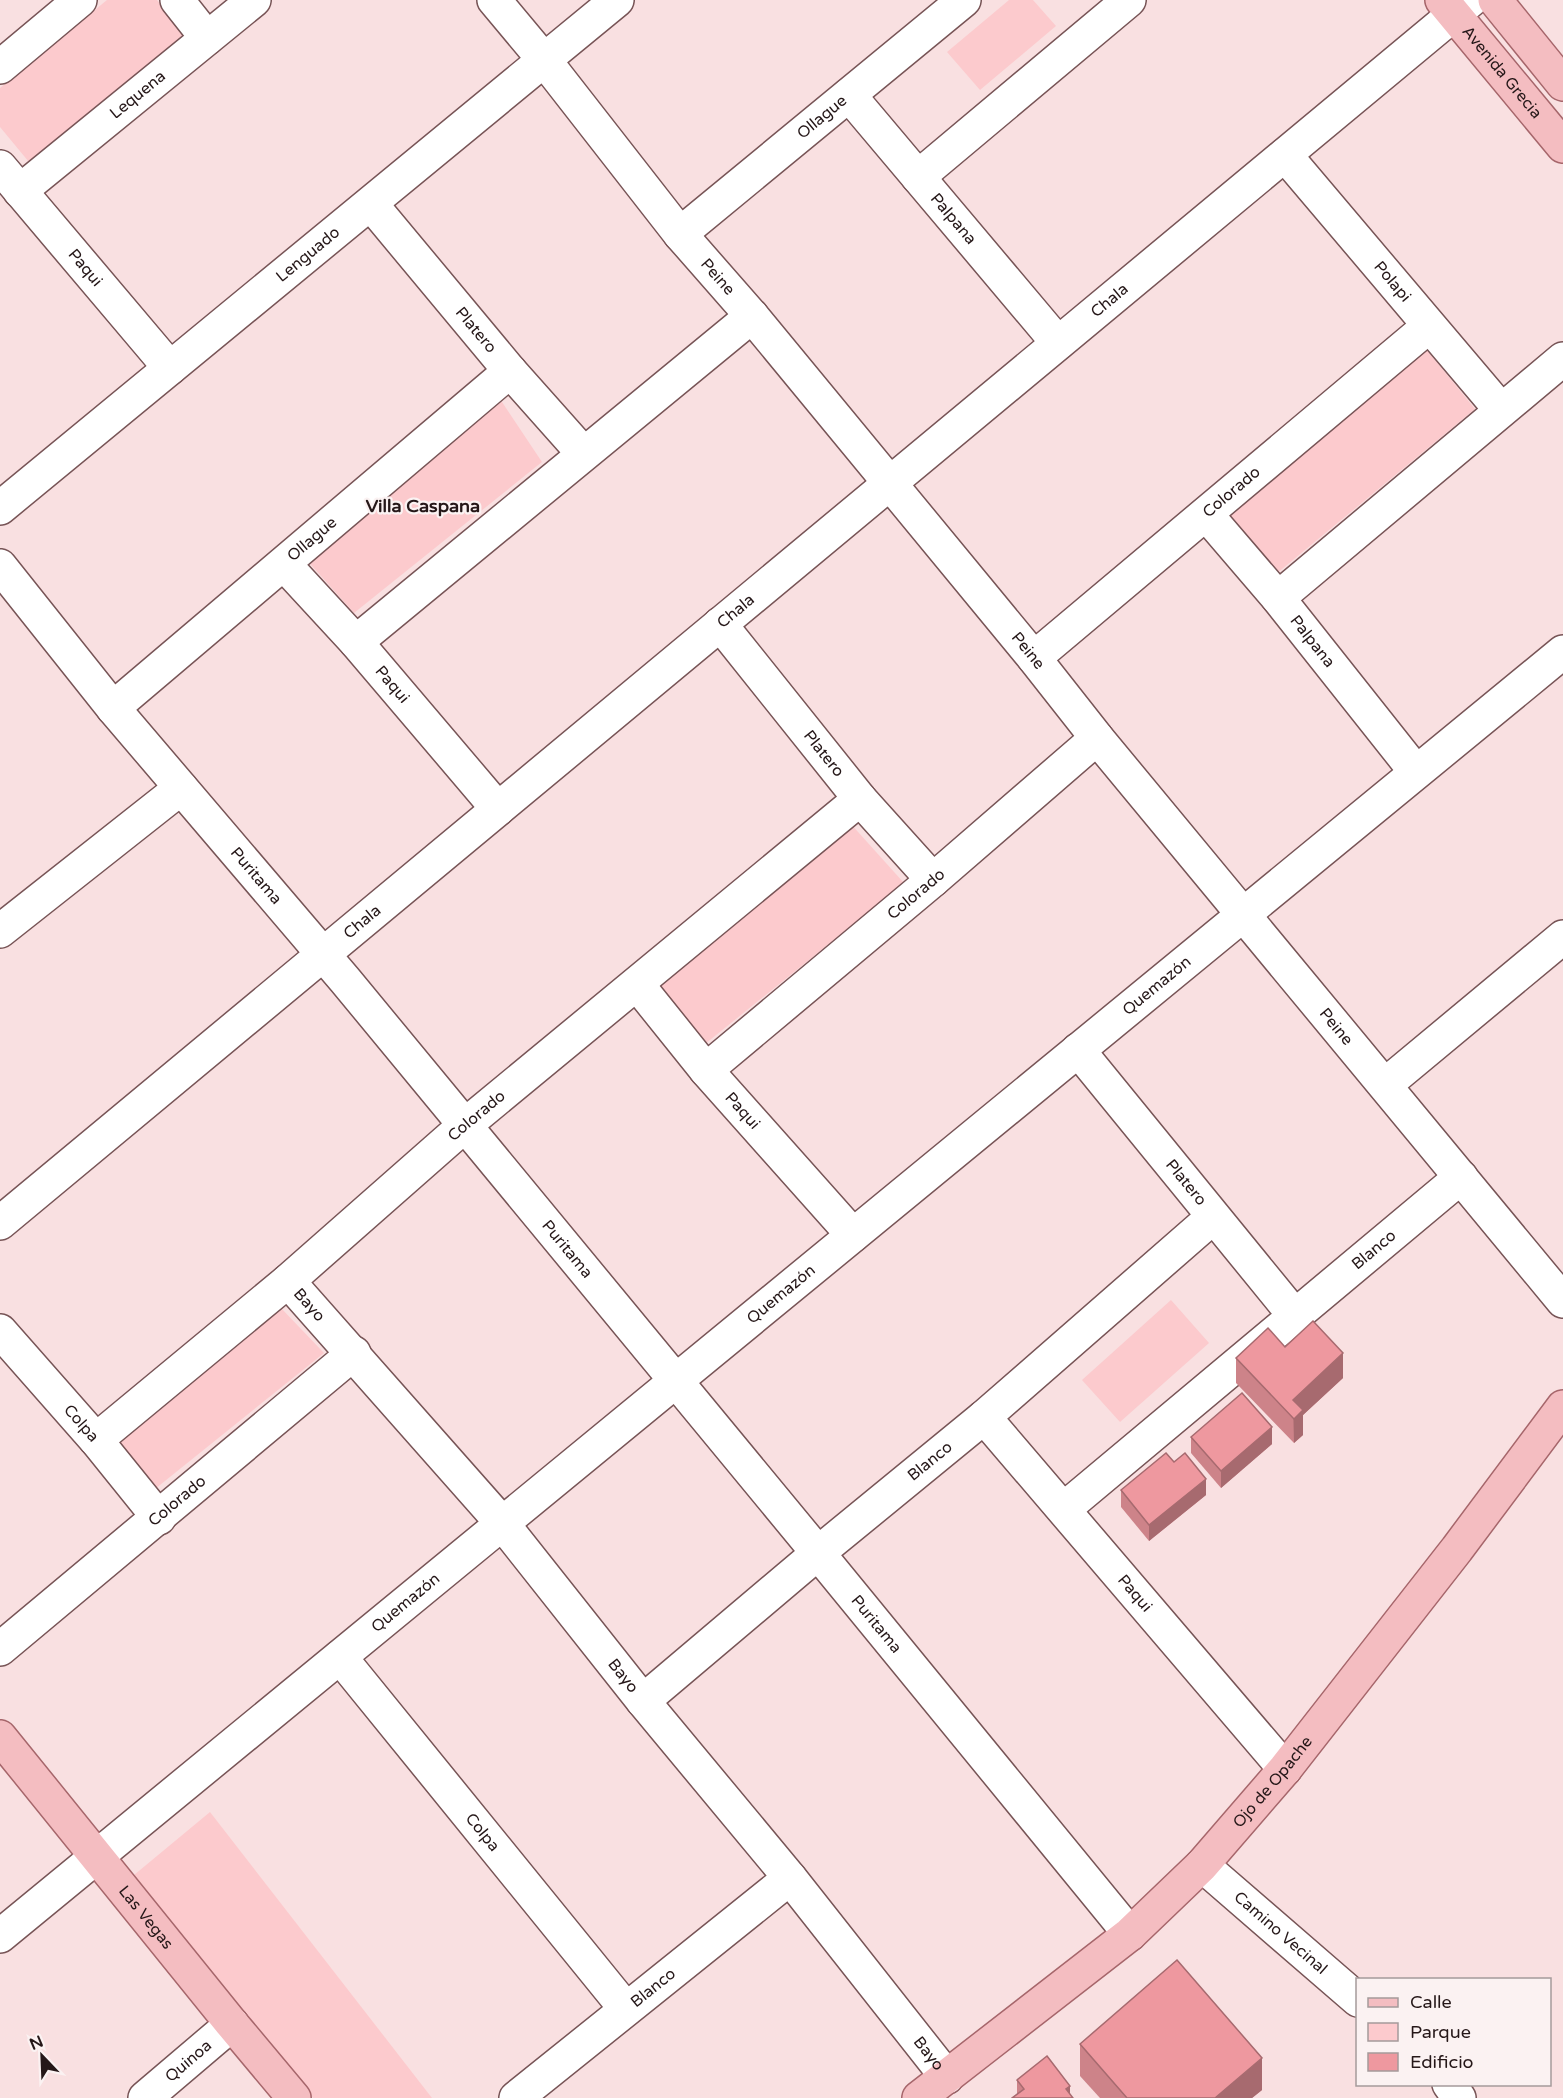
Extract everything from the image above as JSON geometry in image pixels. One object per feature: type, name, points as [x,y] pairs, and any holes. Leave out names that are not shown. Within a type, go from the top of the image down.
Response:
[{"type":"main road","points":[[1495,0],[1563,84]]},
{"type":"main road","name":"Avenida Grecia","points":[[1456,5],[1563,146]]},
{"type":"main road","name":"Ojo de Opache","points":[[919,2098],[1130,1934],[1202,1865],[1285,1770],[1457,1549],[1563,1407]]},
{"type":"main road","name":"Las Vegas","points":[[0,1737],[294,2098]]},
{"type":"street","points":[[0,67],[80,0]]},
{"type":"street","points":[[177,0],[207,38]]},
{"type":"street","name":"Lequena","points":[[10,179],[207,38],[254,0]]},
{"type":"street","name":"Peine","points":[[494,0],[545,61],[680,234],[752,316],[1034,658],[1097,738],[1563,1301]]},
{"type":"street","name":"Lenguado","points":[[0,508],[617,0]]},
{"type":"street","name":"Ollague","points":[[680,234],[964,0]]},
{"type":"street","points":[[918,177],[1130,0]]},
{"type":"street","name":"Chala","points":[[0,1223],[1285,155],[1456,5]]},
{"type":"street","name":"Palpana","points":[[849,95],[1058,343]]},
{"type":"street","name":"Polapi","points":[[1285,155],[1502,410]]},
{"type":"street","name":"Paqui","points":[[10,179],[170,368]]},
{"type":"street","name":"Platero","points":[[371,204],[510,371],[583,453]]},
{"type":"street","points":[[356,642],[752,316]]},
{"type":"street","name":"Colorado","points":[[1034,658],[1429,326]]},
{"type":"street","points":[[1278,598],[1563,358]]},
{"type":"street","name":"Ollague","points":[[113,708],[510,371]]},
{"type":"street","name":"Palpana","points":[[1206,514],[1278,598],[1416,772]]},
{"type":"street","name":"Paqui","points":[[284,564],[356,642],[498,809]]},
{"type":"street","name":"Puritama","points":[[0,566],[113,708],[323,954],[1130,1934]]},
{"type":"street","name":"Platero","points":[[720,624],[860,799],[933,880]]},
{"type":"street","name":"Quemazón","points":[[0,1936],[1563,652]]},
{"type":"street","name":"Colorado","points":[[706,1070],[933,880],[1097,738]]},
{"type":"street","points":[[0,931],[181,788]]},
{"type":"street","name":"Colorado","points":[[96,1440],[288,1281],[464,1126],[860,799]]},
{"type":"street","points":[[1385,1085],[1563,937]]},
{"type":"street","name":"Paqui","points":[[637,984],[706,1070],[853,1236]]},
{"type":"street","name":"Platero","points":[[1078,1050],[1295,1316]]},
{"type":"street","name":"Blanco","points":[[1064,1509],[1461,1177]]},
{"type":"street","name":"Blanco","points":[[643,1701],[818,1553],[984,1418],[1213,1217]]},
{"type":"street","name":"Bayo","points":[[288,1281],[502,1523],[643,1701],[790,1878],[947,2077]]},
{"type":"street","name":"Colpa","points":[[0,1331],[96,1440],[159,1518]]},
{"type":"street","name":"Colorado","points":[[0,1649],[354,1353]]},
{"type":"street","name":"Paqui","points":[[984,1418],[1285,1770]]},
{"type":"street","name":"Colpa","points":[[340,1657],[626,2009]]},
{"type":"street","name":"Camino Vecinal","points":[[1202,1865],[1356,1998]]},
{"type":"street","name":"Blanco","points":[[516,2098],[790,1878]]},
{"type":"street","name":"Quinoa","points":[[145,2098],[232,2024]]},
{"type":"street","points":[[1450,2086],[1459,2098]]},
{"type":"green space","points":[[107,0],[157,0],[185,34],[29,162],[0,127],[0,88]]},
{"type":"green space","points":[[1009,0],[1033,0],[1056,26],[980,90],[947,52]]},
{"type":"green space","points":[[1422,344],[1475,409],[1270,579],[1216,512]]},
{"type":"green space","points":[[496,393],[542,462],[354,613],[304,557]]},
{"type":"green space","points":[[850,823],[904,883],[705,1044],[652,984]]},
{"type":"green space","points":[[1171,1300],[1209,1343],[1120,1422],[1082,1380]]},
{"type":"green space","points":[[280,1307],[324,1353],[150,1493],[106,1445]]},
{"type":"green space","points":[[210,1812],[432,2098],[313,2098],[134,1875]]},
{"type":"building","points":[[1313,1321],[1343,1353],[1293,1400],[1303,1410],[1294,1419],[1236,1358],[1268,1328],[1285,1347]]},
{"type":"building","points":[[1242,1393],[1272,1427],[1221,1471],[1191,1437]]},
{"type":"building","points":[[1166,1453],[1174,1462],[1185,1453],[1206,1479],[1149,1525],[1121,1490]]},
{"type":"building","points":[[1177,1960],[1262,2058],[1215,2098],[1127,2098],[1080,2044]]},
{"type":"building","points":[[1047,2056],[1070,2086],[1066,2089],[1073,2098],[1012,2098],[1024,2089],[1017,2080]]},
{"type":"district","name":"Villa Caspana","points":[[423,506]]}]
